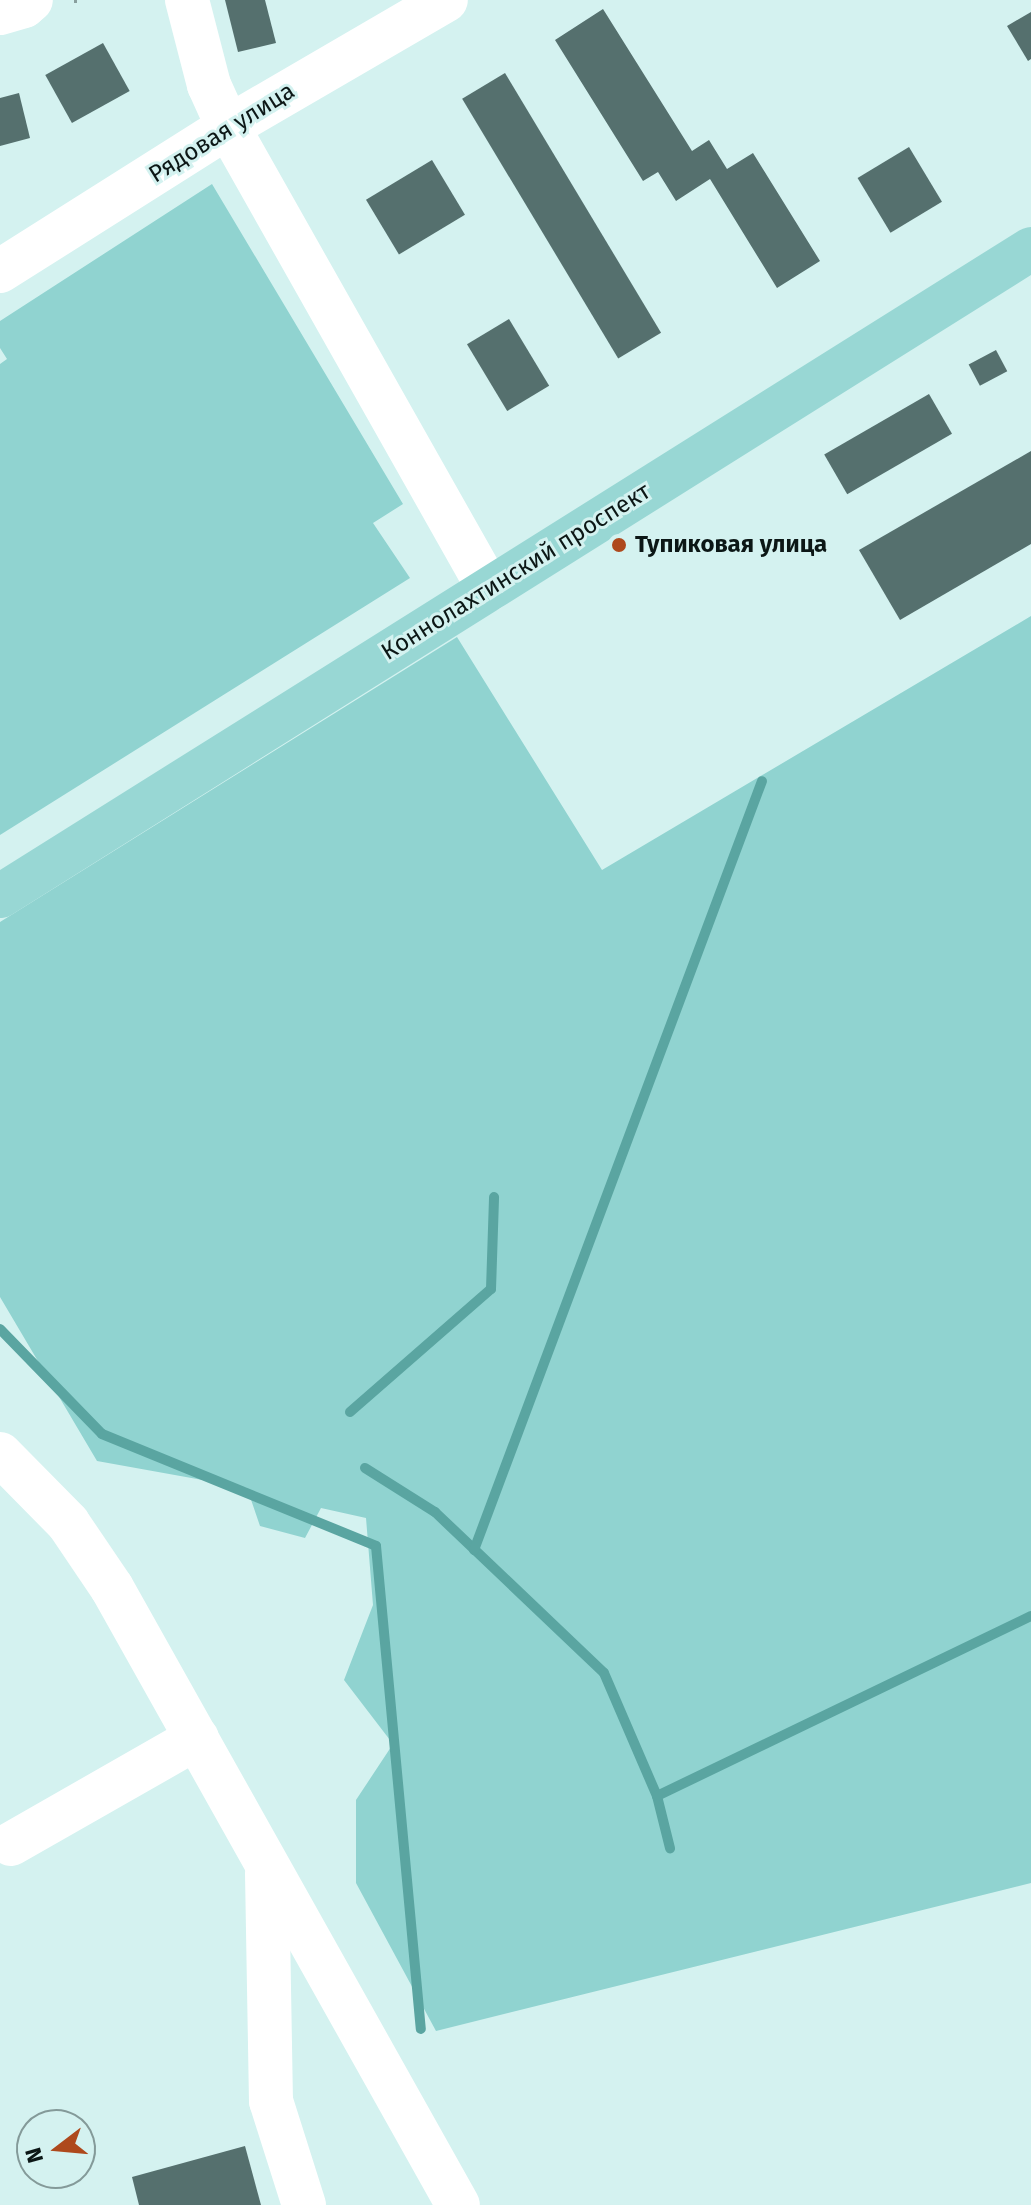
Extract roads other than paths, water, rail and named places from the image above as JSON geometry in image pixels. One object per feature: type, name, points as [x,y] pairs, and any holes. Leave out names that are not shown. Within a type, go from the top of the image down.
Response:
[{"type":"main road","name":"Коннолахтинский проспект","points":[[0,896],[1031,249]]},
{"type":"street","points":[[0,13],[24,6],[31,0]]},
{"type":"street","points":[[187,0],[209,85],[228,127],[489,589]]},
{"type":"street","name":"Рядовая улица","points":[[0,271],[228,127],[446,0]]},
{"type":"street","points":[[0,1454],[68,1523],[112,1588],[197,1738],[266,1869],[387,2074],[458,2205]]},
{"type":"street","points":[[11,1844],[197,1738]]},
{"type":"street","points":[[266,1869],[271,2101],[304,2205]]},
{"type":"waterway","points":[[474,1550],[762,781]]},
{"type":"waterway","points":[[350,1412],[491,1289],[494,1197]]},
{"type":"waterway","points":[[0,1329],[102,1434],[376,1546],[421,2029]]},
{"type":"waterway","points":[[365,1468],[435,1512],[604,1673],[657,1796],[670,1848]]},
{"type":"waterway","points":[[657,1796],[1031,1616]]},
{"type":"place","name":"Тупиковая улица","points":[[619,545]]}]
